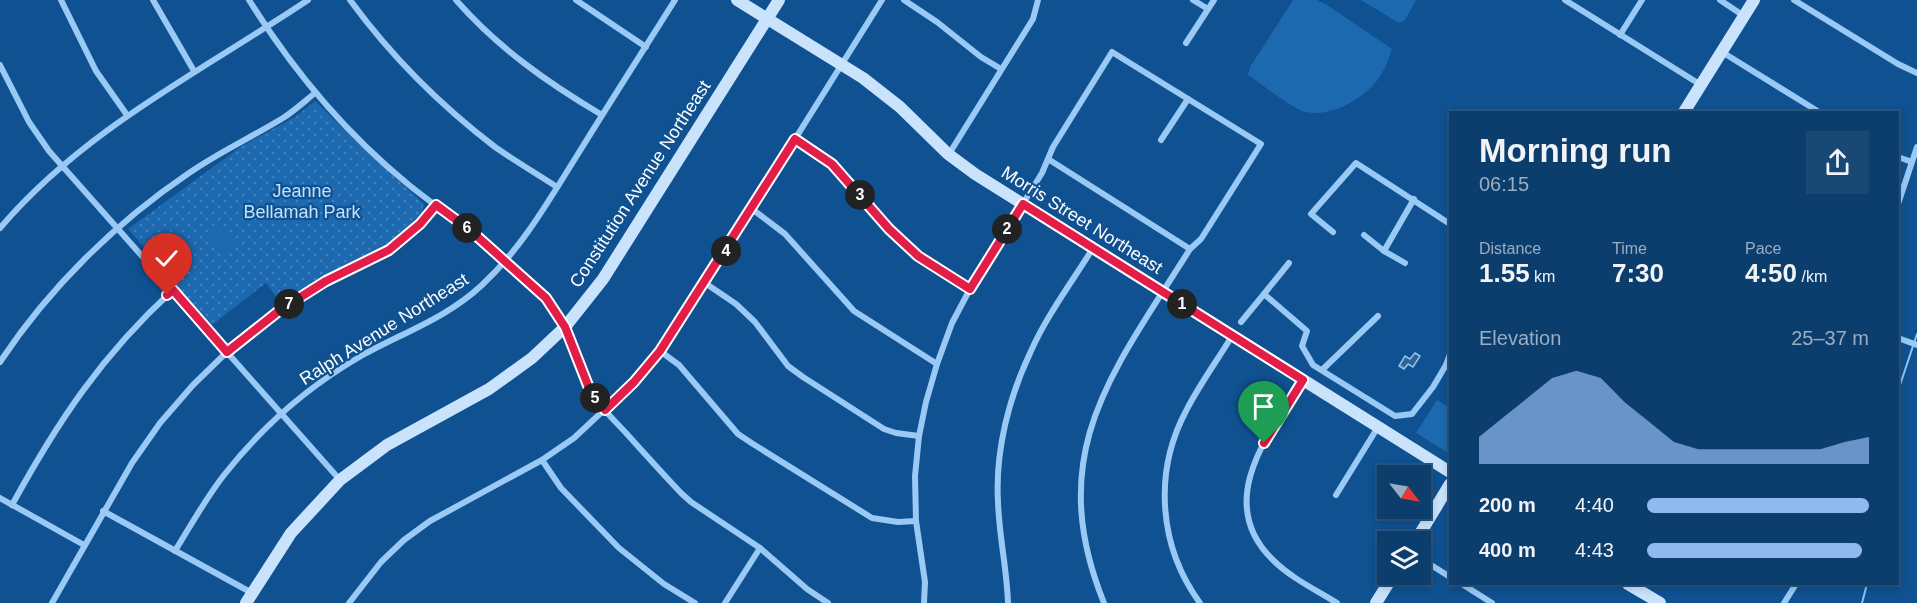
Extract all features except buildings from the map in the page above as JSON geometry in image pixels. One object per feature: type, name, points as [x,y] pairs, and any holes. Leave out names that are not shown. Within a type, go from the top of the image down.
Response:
[{"type":"street","points":[[61,0],[96,71],[127,115]]},
{"type":"street","points":[[153,0],[194,71]]},
{"type":"street","points":[[249,0],[315,93],[337,117],[408,184],[470,230],[546,298],[565,327],[589,388],[605,410],[691,502],[760,548],[807,589],[828,603]]},
{"type":"street","points":[[2,222],[63,166],[127,115],[308,0]]},
{"type":"street","points":[[350,0],[385,45],[431,93],[498,148],[557,187]]},
{"type":"street","points":[[456,0],[492,37],[525,65],[602,115]]},
{"type":"street","points":[[576,0],[646,47]]},
{"type":"street","name":"Ralph Avenue Northeast","points":[[175,551],[223,476],[254,441],[282,415],[326,379],[360,357],[460,303],[482,285],[505,261],[528,233],[675,0]]},
{"type":"street","name":"Morris Street Northeast","points":[[737,0],[863,78],[900,107],[948,154],[1023,204],[1449,471]]},
{"type":"street","name":"Constitution Avenue Northeast","points":[[249,598],[291,533],[340,480],[387,445],[508,377],[565,327],[603,279],[779,0]]},
{"type":"street","points":[[349,603],[381,562],[413,534],[460,503],[542,460],[574,438],[634,382],[660,351],[705,283],[882,0]]},
{"type":"street","points":[[904,0],[937,22],[981,57],[1001,69]]},
{"type":"street","points":[[948,154],[1033,19],[1039,0]]},
{"type":"street","points":[[1193,0],[1208,9]]},
{"type":"street","points":[[1186,43],[1214,0]]},
{"type":"street","points":[[1565,0],[1701,85]]},
{"type":"street","points":[[1620,35],[1642,0]]},
{"type":"street","points":[[1720,0],[1744,16]]},
{"type":"street","points":[[1685,111],[1754,0]]},
{"type":"street","points":[[1794,0],[1898,64],[1917,73]]},
{"type":"street","points":[[1722,51],[1817,111]]},
{"type":"street","points":[[924,603],[925,582],[916,521],[915,476],[919,436],[937,364],[952,323],[970,289],[1042,173],[1048,159],[1112,52],[1261,144],[1201,239],[1190,249],[1163,292],[1107,384],[1093,419],[1086,445],[1082,477],[1082,524],[1088,555],[1104,603]]},
{"type":"street","points":[[0,65],[29,122],[49,151],[340,480]]},
{"type":"street","points":[[0,362],[66,278],[117,228],[189,172],[285,116],[315,93]]},
{"type":"street","points":[[1161,140],[1188,99]]},
{"type":"street","points":[[795,139],[832,164],[889,229],[918,256],[970,289]]},
{"type":"street","points":[[1899,201],[1917,147]]},
{"type":"street","points":[[1899,157],[1912,162]]},
{"type":"street","points":[[1048,159],[1190,249]]},
{"type":"street","points":[[1333,232],[1311,214],[1356,163],[1449,223]]},
{"type":"street","points":[[1384,251],[1414,199]]},
{"type":"street","points":[[52,603],[132,463],[160,423],[193,385],[227,352],[280,310],[326,281],[389,250],[420,224],[436,205]]},
{"type":"street","points":[[752,209],[785,234],[854,311],[937,364]]},
{"type":"street","points":[[1364,235],[1384,251],[1405,263]]},
{"type":"street","points":[[1008,603],[998,501],[1002,442],[1008,413],[1031,349],[1092,248]]},
{"type":"street","points":[[1241,322],[1289,263]]},
{"type":"street","points":[[705,283],[736,304],[755,322],[788,366],[803,377],[884,429],[919,436]]},
{"type":"street","points":[[12,505],[57,425],[86,385],[131,331],[173,290]]},
{"type":"street","points":[[1264,294],[1307,332],[1302,346],[1313,365],[1395,416],[1412,414],[1448,367]]},
{"type":"street","points":[[1322,370],[1378,316]]},
{"type":"street","points":[[1200,603],[1183,575],[1169,540],[1165,513],[1165,482],[1169,453],[1186,411],[1232,336]]},
{"type":"street","points":[[1899,338],[1917,345]]},
{"type":"street","points":[[660,351],[679,365],[738,434],[753,444],[872,518],[892,522],[916,521]]},
{"type":"street","points":[[1303,380],[1255,458],[1246,493],[1248,514],[1261,547],[1273,560],[1337,603]]},
{"type":"street","points":[[1336,495],[1378,427]]},
{"type":"street","points":[[542,460],[561,488],[619,548],[664,584],[695,603]]},
{"type":"street","points":[[1422,531],[1449,486]]},
{"type":"street","points":[[0,498],[84,545]]},
{"type":"street","points":[[103,511],[175,551],[249,598]]},
{"type":"street","points":[[725,603],[760,548]]},
{"type":"street","points":[[1431,565],[1449,575]]},
{"type":"street","points":[[1376,603],[1387,585]]},
{"type":"street","points":[[1464,585],[1492,603]]},
{"type":"street","points":[[1630,585],[1660,603]]},
{"type":"street","points":[[1784,603],[1794,585]]},
{"type":"green space","points":[[1293,0],[1317,0],[1392,49],[1381,75],[1359,98],[1327,112],[1306,112],[1285,101],[1248,75],[1250,67]]},
{"type":"green space","points":[[1361,0],[1416,0],[1405,20],[1399,23]]},
{"type":"green space","name":"Jeanne Bellamah Park","points":[[315,101],[424,204],[422,212],[402,235],[280,302],[266,283],[212,325],[128,229],[242,146],[295,117]]},
{"type":"green space","points":[[213,225],[233,242],[223,254],[203,237]]},
{"type":"green space","points":[[1437,400],[1449,407],[1449,453],[1416,433]]},
{"type":"water","points":[[1415,353],[1420,356],[1413,367],[1408,364],[1404,369],[1399,366],[1405,356],[1410,359]]},
{"type":"waterway","points":[[1899,388],[1917,334]]},
{"type":"waterway","points":[[1862,603],[1867,585]]},
{"type":"route","points":[[167,295],[173,290],[227,352],[280,310],[326,281],[389,250],[420,224],[436,205],[470,230],[546,298],[565,327],[589,388],[605,410],[634,382],[660,351],[795,139],[832,164],[889,229],[918,256],[970,289],[1023,204],[1303,380],[1264,443]]}]
